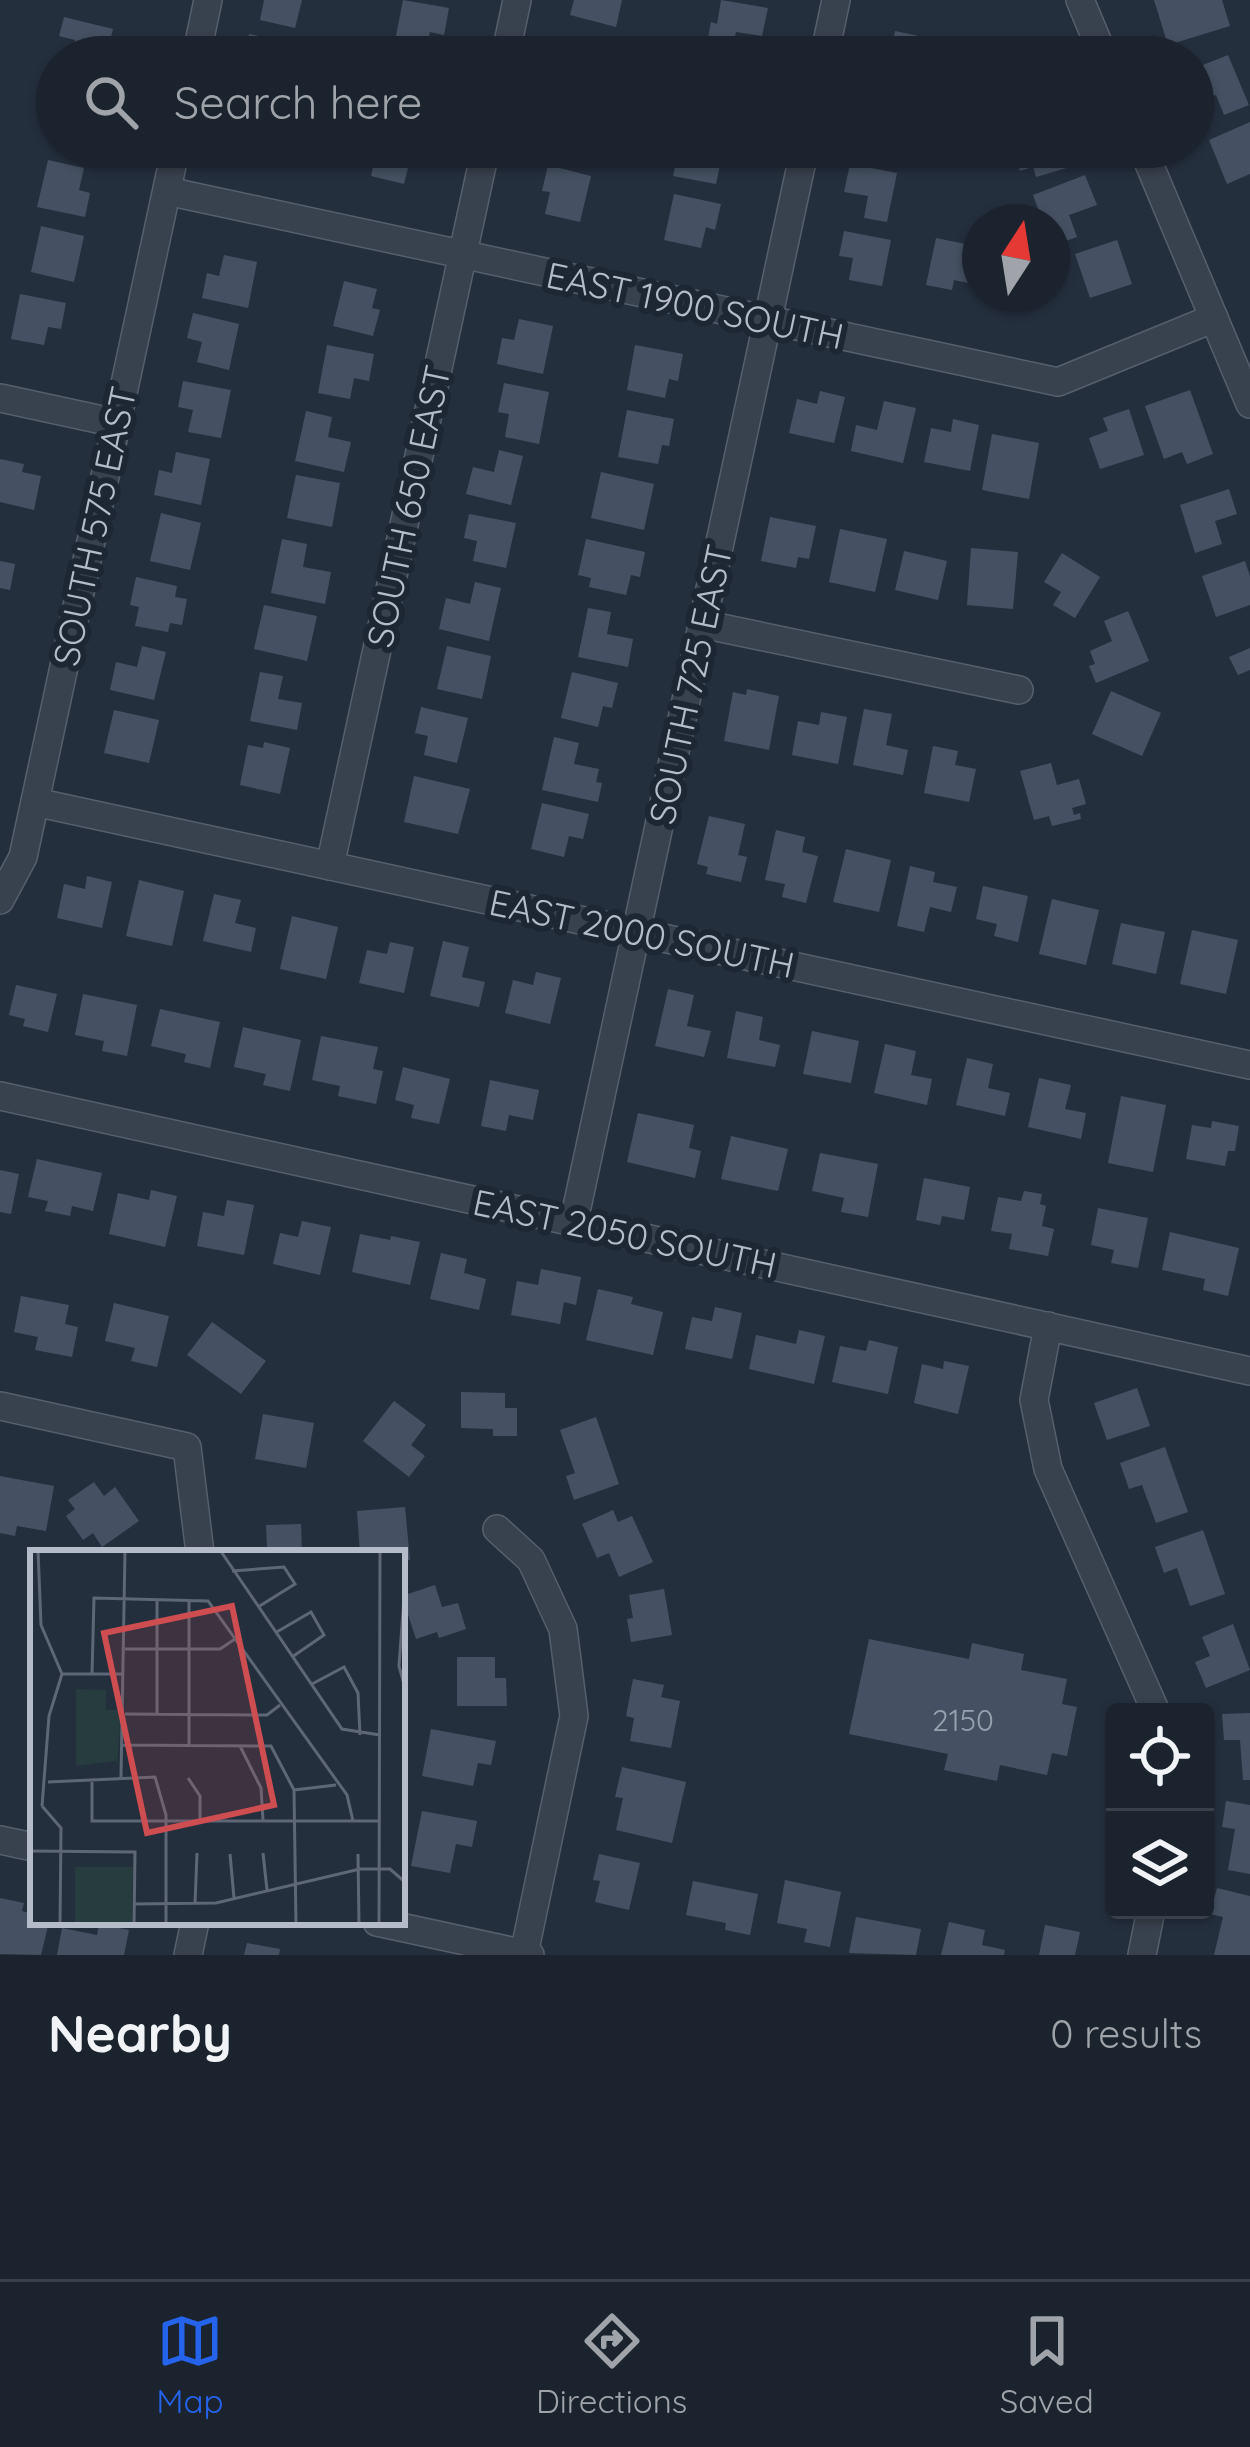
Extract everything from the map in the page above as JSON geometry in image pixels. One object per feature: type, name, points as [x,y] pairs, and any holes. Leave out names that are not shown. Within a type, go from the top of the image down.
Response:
[{"type":"street","points":[[200,36],[208,0]]},
{"type":"street","points":[[510,36],[518,0]]},
{"type":"street","points":[[828,36],[836,0]]},
{"type":"street","points":[[1080,0],[1095,36]]},
{"type":"street","name":"SOUTH 575 EAST","points":[[0,900],[23,857],[171,168]]},
{"type":"street","name":"SOUTH 650 EAST","points":[[330,866],[481,168]]},
{"type":"street","name":"SOUTH 725 EAST","points":[[574,1221],[801,168]]},
{"type":"street","points":[[1151,168],[1250,404]]},
{"type":"street","name":"EAST 1900 SOUTH","points":[[166,191],[1058,382],[1214,318]]},
{"type":"street","points":[[0,398],[116,423]]},
{"type":"street","points":[[702,624],[1019,690]]},
{"type":"street","name":"EAST 2000 SOUTH","points":[[34,802],[1250,1065]]},
{"type":"street","name":"EAST 2050 SOUTH","points":[[0,1096],[1250,1371]]},
{"type":"street","points":[[1048,1326],[1034,1400],[1048,1469],[1152,1703]]},
{"type":"street","points":[[0,1406],[187,1447],[200,1550]]},
{"type":"street","points":[[391,1925],[527,1954],[574,1716],[563,1629],[531,1560],[497,1529]]},
{"type":"street","points":[[0,1840],[30,1846]]},
{"type":"street","points":[[1142,1955],[1149,1919]]},
{"type":"street","points":[[188,1955],[194,1925]]},
{"type":"building","points":[[264,0],[302,0],[295,28],[260,20]]},
{"type":"building","points":[[403,0],[449,8],[444,35],[396,36]]},
{"type":"building","points":[[574,0],[622,0],[616,27],[570,15]]},
{"type":"building","points":[[721,0],[768,8],[762,36],[736,32],[735,36],[708,36],[711,22],[717,24]]},
{"type":"building","points":[[1154,0],[1222,0],[1230,26],[1197,36],[1165,36]]},
{"type":"building","points":[[64,17],[113,29],[111,36],[59,36]]},
{"type":"building","points":[[1228,55],[1249,105],[1224,115],[1214,96],[1214,61]]},
{"type":"building","points":[[1250,122],[1250,174],[1227,184],[1214,152],[1214,138]]},
{"type":"building","points":[[46,168],[84,168],[79,190],[90,193],[85,217],[37,207]]},
{"type":"building","points":[[373,168],[408,168],[404,184],[371,176]]},
{"type":"building","points":[[547,168],[591,176],[580,222],[545,214],[550,192],[542,191]]},
{"type":"building","points":[[675,168],[719,168],[716,184],[673,176]]},
{"type":"building","points":[[849,168],[897,173],[887,222],[864,218],[868,196],[844,192]]},
{"type":"building","points":[[1033,168],[1067,168],[1036,177]]},
{"type":"building","points":[[1085,175],[1097,205],[1070,215],[1070,204],[1036,204],[1033,195]]},
{"type":"building","points":[[674,194],[721,204],[715,230],[706,227],[701,248],[664,240]]},
{"type":"building","points":[[41,226],[84,236],[74,282],[31,272]]},
{"type":"building","points":[[844,231],[891,240],[882,286],[849,280],[853,258],[839,256]]},
{"type":"building","points":[[936,238],[962,243],[962,282],[954,280],[952,290],[926,285]]},
{"type":"building","points":[[1117,240],[1132,284],[1090,298],[1075,254]]},
{"type":"building","points":[[224,255],[257,262],[248,308],[202,298],[207,273],[219,276]]},
{"type":"building","points":[[344,281],[377,289],[372,308],[380,310],[373,336],[333,326]]},
{"type":"building","points":[[20,294],[66,303],[61,329],[48,327],[44,345],[11,339]]},
{"type":"building","points":[[193,313],[239,324],[229,370],[197,362],[202,342],[187,338]]},
{"type":"building","points":[[519,319],[553,326],[543,374],[497,364],[502,338],[514,340]]},
{"type":"building","points":[[327,345],[374,354],[369,381],[354,378],[350,399],[318,393]]},
{"type":"building","points":[[635,345],[683,354],[678,381],[669,379],[665,398],[627,390]]},
{"type":"building","points":[[183,381],[231,390],[221,438],[188,432],[193,410],[178,407]]},
{"type":"building","points":[[504,383],[549,392],[539,444],[505,437],[509,414],[498,412]]},
{"type":"building","points":[[1190,390],[1213,454],[1187,464],[1182,452],[1164,459],[1145,406]]},
{"type":"building","points":[[820,391],[845,397],[834,443],[789,433],[797,399],[817,404]]},
{"type":"building","points":[[884,401],[916,408],[903,463],[851,451],[856,425],[877,430]]},
{"type":"building","points":[[1129,409],[1144,455],[1100,469],[1089,438],[1108,431],[1103,418]]},
{"type":"building","points":[[627,410],[674,419],[669,446],[662,445],[658,464],[618,457]]},
{"type":"building","points":[[306,411],[332,417],[328,437],[351,442],[344,472],[295,461]]},
{"type":"building","points":[[953,419],[979,425],[970,471],[924,462],[931,428],[951,432]]},
{"type":"building","points":[[992,434],[1039,443],[1029,499],[982,490]]},
{"type":"building","points":[[499,450],[523,456],[511,505],[466,494],[473,467],[494,472]]},
{"type":"building","points":[[176,452],[210,459],[201,505],[154,495],[159,470],[172,473]]},
{"type":"building","points":[[0,459],[24,464],[22,472],[41,476],[34,510],[0,502]]},
{"type":"building","points":[[601,472],[654,484],[644,530],[591,518]]},
{"type":"building","points":[[296,475],[340,483],[332,527],[287,518]]},
{"type":"building","points":[[1229,489],[1237,514],[1215,521],[1222,544],[1195,553],[1180,505]]},
{"type":"building","points":[[161,513],[201,523],[190,570],[150,561]]},
{"type":"building","points":[[469,514],[516,523],[506,568],[473,561],[477,541],[464,538]]},
{"type":"building","points":[[770,517],[816,526],[809,559],[798,557],[796,568],[761,561]]},
{"type":"building","points":[[840,529],[887,539],[875,592],[829,582]]},
{"type":"building","points":[[282,539],[307,544],[303,567],[331,572],[325,604],[271,593]]},
{"type":"building","points":[[586,539],[645,552],[640,577],[631,575],[626,595],[589,587],[591,578],[578,575]]},
{"type":"building","points":[[971,548],[1018,552],[1013,609],[967,605]]},
{"type":"building","points":[[904,551],[947,561],[938,600],[895,590]]},
{"type":"building","points":[[1062,553],[1100,577],[1075,618],[1053,605],[1061,592],[1044,582]]},
{"type":"building","points":[[0,561],[15,564],[10,590],[0,588]]},
{"type":"building","points":[[1245,561],[1250,605],[1216,617],[1202,576]]},
{"type":"building","points":[[136,577],[177,586],[175,597],[187,599],[182,625],[170,623],[168,632],[135,626],[139,607],[130,605]]},
{"type":"building","points":[[475,582],[501,588],[489,641],[439,629],[446,598],[470,604]]},
{"type":"building","points":[[264,605],[317,616],[307,661],[254,649]]},
{"type":"building","points":[[588,608],[611,612],[607,634],[633,639],[628,667],[578,657]]},
{"type":"building","points":[[1128,611],[1149,661],[1096,683],[1089,666],[1095,664],[1090,651],[1112,641],[1104,621]]},
{"type":"building","points":[[142,646],[166,652],[154,700],[110,690],[116,662],[137,667]]},
{"type":"building","points":[[447,646],[491,656],[482,699],[437,689]]},
{"type":"building","points":[[1250,648],[1250,670],[1238,675],[1229,657]]},
{"type":"building","points":[[260,672],[283,676],[278,699],[302,703],[297,730],[250,721]]},
{"type":"building","points":[[572,672],[618,683],[612,708],[603,706],[598,727],[561,718]]},
{"type":"building","points":[[747,689],[779,696],[769,750],[724,741],[733,692],[746,695]]},
{"type":"building","points":[[1111,691],[1161,713],[1142,756],[1092,734]]},
{"type":"building","points":[[421,707],[468,718],[457,763],[424,755],[428,736],[415,733]]},
{"type":"building","points":[[864,709],[892,714],[886,745],[908,750],[903,775],[853,765]]},
{"type":"building","points":[[114,710],[159,720],[149,763],[104,753]]},
{"type":"building","points":[[821,712],[847,717],[838,764],[792,755],[798,721],[819,725]]},
{"type":"building","points":[[554,737],[579,743],[574,764],[599,769],[598,802],[542,790]]},
{"type":"building","points":[[264,742],[290,748],[280,794],[240,785],[248,745],[263,748]]},
{"type":"building","points":[[933,746],[958,751],[955,765],[976,769],[969,802],[924,793]]},
{"type":"building","points":[[1051,763],[1057,785],[1079,779],[1086,804],[1072,808],[1081,819],[1052,826],[1049,816],[1034,820],[1020,771]]},
{"type":"building","points":[[414,776],[470,789],[458,834],[404,822]]},
{"type":"building","points":[[542,803],[589,814],[583,839],[569,836],[564,857],[531,849]]},
{"type":"building","points":[[709,816],[745,824],[738,855],[747,857],[741,882],[706,874],[708,867],[697,864]]},
{"type":"building","points":[[776,830],[805,837],[802,852],[818,856],[806,903],[782,897],[785,884],[765,880]]},
{"type":"building","points":[[846,849],[891,860],[879,912],[833,902]]},
{"type":"building","points":[[910,866],[935,872],[933,882],[957,887],[951,912],[930,907],[924,932],[897,926]]},
{"type":"building","points":[[87,876],[112,882],[102,928],[57,918],[64,884],[85,889]]},
{"type":"building","points":[[139,880],[184,891],[172,946],[126,936]]},
{"type":"building","points":[[983,886],[1028,896],[1018,942],[994,936],[997,924],[976,919]]},
{"type":"building","points":[[214,894],[241,900],[235,923],[256,928],[251,952],[203,941]]},
{"type":"building","points":[[1052,899],[1099,910],[1086,965],[1039,954]]},
{"type":"building","points":[[292,916],[338,927],[326,979],[280,969]]},
{"type":"building","points":[[1121,923],[1165,932],[1156,974],[1112,964]]},
{"type":"building","points":[[1192,930],[1238,940],[1226,994],[1180,984]]},
{"type":"building","points":[[443,941],[469,947],[462,977],[485,982],[479,1007],[430,996]]},
{"type":"building","points":[[390,942],[414,947],[404,993],[359,983],[367,950],[387,954]]},
{"type":"building","points":[[536,972],[561,978],[550,1024],[505,1013],[513,980],[533,985]]},
{"type":"building","points":[[16,985],[57,994],[48,1032],[23,1026],[25,1019],[9,1015]]},
{"type":"building","points":[[668,989],[694,995],[687,1026],[711,1031],[704,1057],[655,1046]]},
{"type":"building","points":[[83,994],[137,1005],[127,1056],[102,1051],[104,1041],[75,1035]]},
{"type":"building","points":[[160,1009],[220,1022],[210,1068],[184,1062],[186,1054],[151,1046]]},
{"type":"building","points":[[736,1011],[763,1017],[759,1040],[780,1045],[775,1067],[727,1058]]},
{"type":"building","points":[[243,1027],[301,1040],[290,1091],[263,1085],[266,1074],[234,1067]]},
{"type":"building","points":[[812,1031],[859,1041],[851,1083],[803,1074]]},
{"type":"building","points":[[321,1036],[378,1047],[373,1069],[383,1071],[376,1104],[338,1096],[340,1086],[312,1080]]},
{"type":"building","points":[[885,1044],[916,1051],[911,1075],[932,1079],[927,1105],[874,1093]]},
{"type":"building","points":[[967,1058],[993,1064],[988,1088],[1010,1093],[1005,1116],[956,1105]]},
{"type":"building","points":[[403,1067],[450,1079],[439,1124],[411,1118],[414,1105],[395,1100]]},
{"type":"building","points":[[1039,1078],[1071,1085],[1065,1109],[1086,1113],[1081,1139],[1028,1127]]},
{"type":"building","points":[[490,1080],[539,1090],[533,1120],[509,1115],[506,1131],[481,1126]]},
{"type":"building","points":[[1121,1096],[1166,1105],[1153,1172],[1108,1163]]},
{"type":"building","points":[[638,1113],[694,1125],[689,1148],[701,1151],[695,1178],[627,1162]]},
{"type":"building","points":[[1212,1121],[1239,1126],[1235,1151],[1228,1151],[1225,1166],[1186,1159],[1192,1125],[1211,1128]]},
{"type":"building","points":[[731,1136],[788,1149],[778,1191],[721,1179]]},
{"type":"building","points":[[820,1153],[878,1164],[868,1217],[841,1212],[844,1198],[812,1191]]},
{"type":"building","points":[[37,1159],[102,1173],[93,1211],[72,1206],[70,1216],[45,1211],[48,1201],[28,1197]]},
{"type":"building","points":[[0,1170],[19,1174],[11,1214],[0,1212]]},
{"type":"building","points":[[924,1178],[970,1187],[964,1220],[942,1216],[940,1225],[916,1220]]},
{"type":"building","points":[[151,1190],[177,1196],[165,1247],[109,1234],[118,1193],[149,1200]]},
{"type":"building","points":[[1024,1191],[1042,1194],[1040,1204],[1046,1206],[1042,1226],[1054,1229],[1048,1256],[1009,1249],[1012,1234],[991,1231],[998,1197],[1021,1201]]},
{"type":"building","points":[[227,1200],[254,1205],[244,1255],[197,1246],[203,1212],[224,1216]]},
{"type":"building","points":[[1098,1208],[1148,1218],[1138,1268],[1111,1263],[1114,1250],[1091,1245]]},
{"type":"building","points":[[302,1221],[331,1227],[320,1275],[273,1264],[280,1233],[298,1237]]},
{"type":"building","points":[[1170,1232],[1239,1248],[1228,1296],[1203,1290],[1205,1279],[1162,1270]]},
{"type":"building","points":[[360,1234],[420,1242],[410,1285],[352,1272]]},
{"type":"building","points":[[441,1253],[467,1259],[464,1273],[486,1279],[479,1310],[430,1299]]},
{"type":"building","points":[[541,1269],[581,1277],[576,1305],[564,1302],[560,1324],[511,1315],[517,1281],[538,1285]]},
{"type":"building","points":[[598,1289],[633,1297],[631,1304],[663,1312],[653,1355],[586,1340]]},
{"type":"building","points":[[21,1296],[69,1305],[65,1324],[78,1327],[72,1357],[35,1350],[38,1337],[14,1332]]},
{"type":"building","points":[[114,1303],[169,1316],[157,1367],[131,1361],[135,1348],[105,1341]]},
{"type":"building","points":[[715,1307],[742,1313],[732,1359],[685,1349],[692,1317],[712,1321]]},
{"type":"building","points":[[212,1322],[266,1361],[241,1394],[187,1355]]},
{"type":"building","points":[[799,1330],[825,1336],[814,1384],[749,1369],[756,1335],[796,1344]]},
{"type":"building","points":[[869,1340],[898,1347],[888,1394],[832,1382],[840,1346],[866,1351]]},
{"type":"building","points":[[944,1361],[969,1366],[958,1414],[914,1403],[922,1364],[943,1369]]},
{"type":"building","points":[[1137,1388],[1150,1426],[1107,1440],[1094,1403]]},
{"type":"building","points":[[461,1392],[505,1393],[505,1408],[517,1408],[517,1436],[461,1428]]},
{"type":"building","points":[[394,1401],[426,1425],[411,1445],[425,1456],[409,1477],[363,1441]]},
{"type":"building","points":[[263,1414],[314,1423],[306,1468],[255,1459]]},
{"type":"building","points":[[596,1417],[619,1484],[574,1500],[566,1476],[575,1473],[560,1430]]},
{"type":"building","points":[[1165,1447],[1188,1512],[1156,1523],[1142,1485],[1129,1489],[1120,1463]]},
{"type":"building","points":[[0,1476],[54,1486],[46,1531],[17,1526],[15,1536],[0,1533]]},
{"type":"building","points":[[94,1482],[104,1496],[115,1487],[139,1521],[102,1547],[93,1533],[83,1540],[66,1516],[75,1509],[68,1500]]},
{"type":"building","points":[[405,1507],[410,1560],[405,1561],[405,1550],[360,1550],[357,1511]]},
{"type":"building","points":[[613,1510],[618,1522],[632,1516],[653,1562],[619,1577],[609,1553],[597,1558],[582,1524]]},
{"type":"building","points":[[301,1524],[302,1550],[263,1550],[267,1548],[266,1525]]},
{"type":"building","points":[[1203,1530],[1225,1594],[1190,1606],[1177,1568],[1164,1573],[1155,1547]]},
{"type":"building","points":[[435,1585],[442,1607],[458,1603],[466,1629],[416,1639],[405,1595]]},
{"type":"building","points":[[664,1589],[672,1635],[631,1642],[629,1595]]},
{"type":"building","points":[[1233,1624],[1250,1670],[1206,1688],[1195,1662],[1210,1656],[1202,1637]]},
{"type":"building","points":[[869,1639],[969,1659],[972,1643],[1024,1654],[1021,1670],[1067,1679],[1062,1704],[1077,1707],[1067,1756],[1052,1753],[1047,1775],[1000,1765],[997,1781],[944,1770],[948,1754],[849,1734]]},
{"type":"building","points":[[457,1657],[495,1657],[495,1678],[506,1678],[507,1706],[457,1706]]},
{"type":"building","points":[[633,1679],[664,1685],[661,1697],[680,1701],[671,1748],[630,1741],[634,1718],[626,1716]]},
{"type":"building","points":[[1250,1713],[1250,1780],[1243,1780],[1240,1740],[1224,1740],[1222,1714]]},
{"type":"building","points":[[431,1729],[496,1741],[491,1765],[478,1763],[473,1786],[422,1776]]},
{"type":"building","points":[[622,1767],[686,1782],[672,1843],[616,1830],[623,1798],[615,1797]]},
{"type":"building","points":[[1226,1801],[1250,1805],[1250,1874],[1228,1870],[1235,1829],[1222,1827]]},
{"type":"building","points":[[422,1811],[477,1821],[472,1847],[456,1844],[450,1873],[411,1866]]},
{"type":"building","points":[[599,1854],[640,1863],[629,1910],[595,1902],[600,1881],[593,1880]]},
{"type":"building","points":[[785,1880],[841,1892],[830,1947],[804,1942],[807,1929],[777,1923]]},
{"type":"building","points":[[693,1881],[758,1894],[750,1935],[725,1930],[726,1923],[686,1915]]},
{"type":"building","points":[[1217,1888],[1250,1896],[1250,1955],[1214,1955],[1223,1917],[1214,1915]]},
{"type":"building","points":[[0,1898],[24,1903],[22,1911],[30,1913],[30,1925],[48,1925],[41,1955],[0,1954]]},
{"type":"building","points":[[856,1917],[921,1929],[916,1955],[849,1953]]},
{"type":"building","points":[[949,1922],[985,1930],[982,1945],[1005,1950],[1004,1955],[941,1955]]},
{"type":"building","points":[[99,1925],[129,1930],[124,1955],[57,1955],[62,1928],[97,1935]]},
{"type":"building","points":[[1045,1925],[1080,1932],[1075,1955],[1039,1955]]},
{"type":"building","points":[[247,1943],[280,1949],[279,1955],[244,1955]]}]
